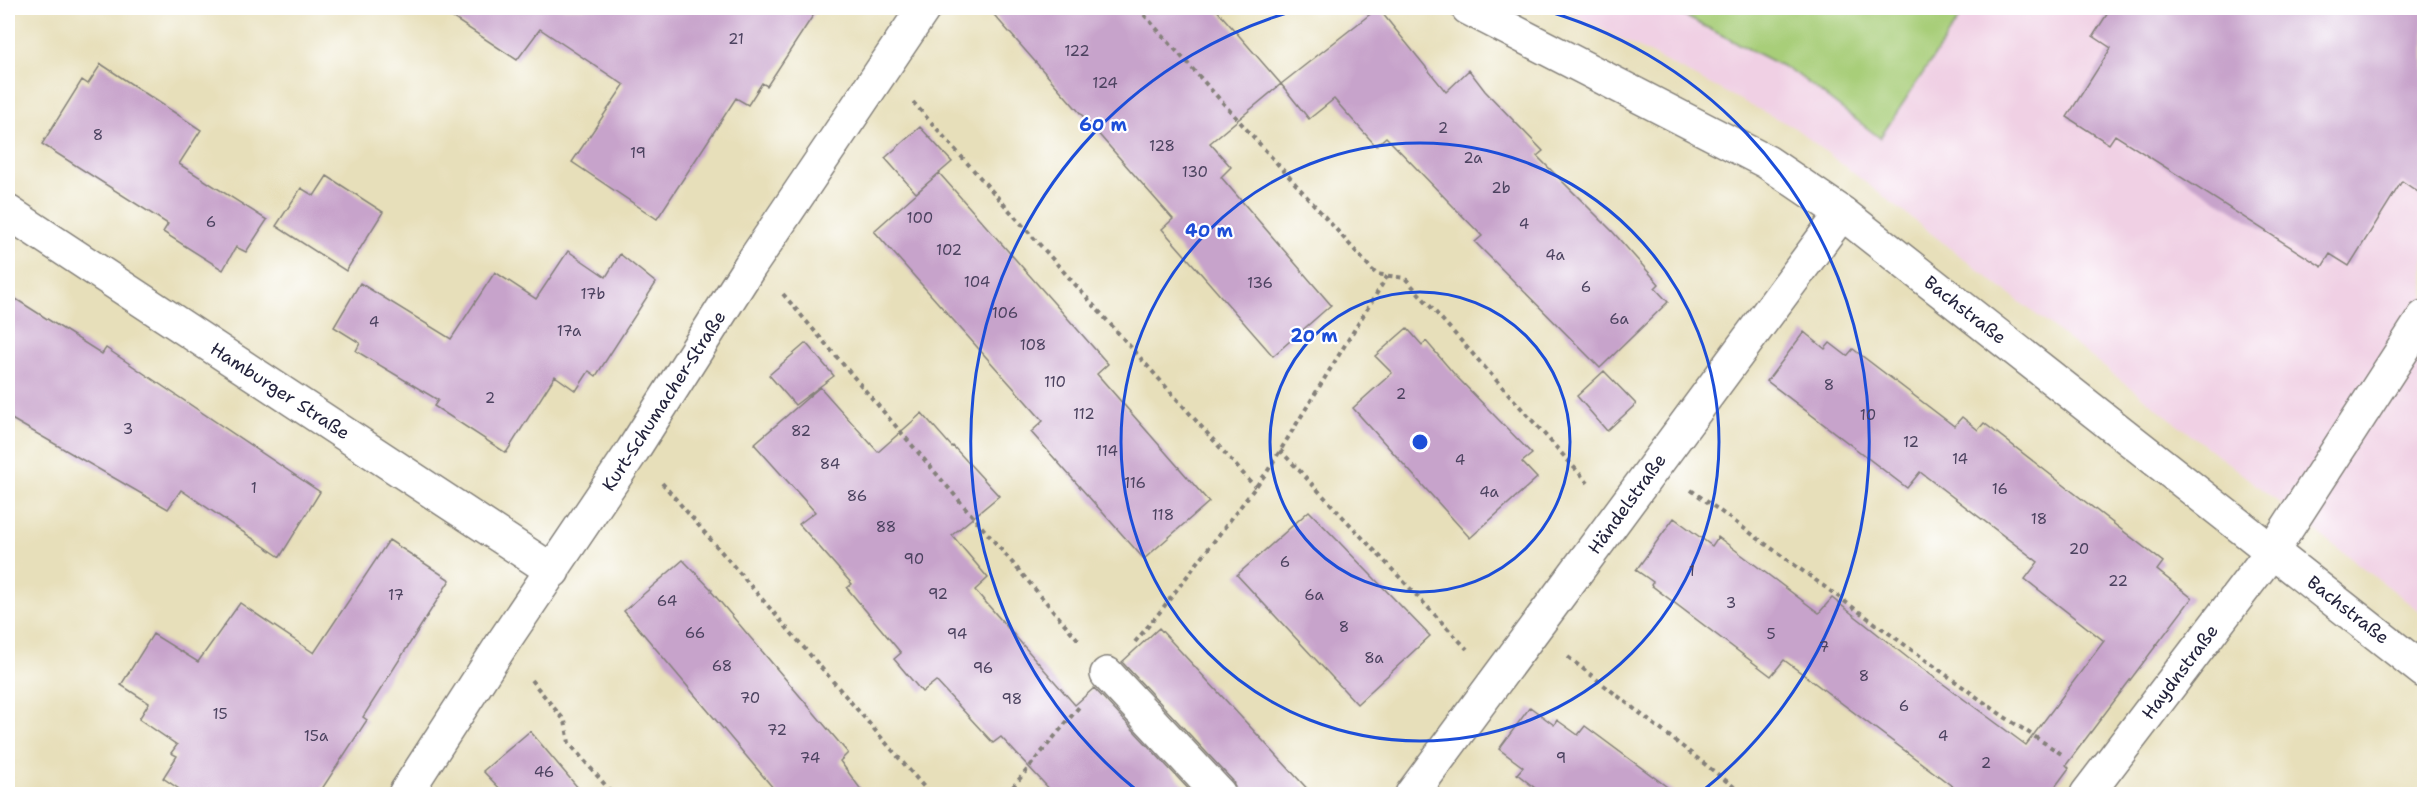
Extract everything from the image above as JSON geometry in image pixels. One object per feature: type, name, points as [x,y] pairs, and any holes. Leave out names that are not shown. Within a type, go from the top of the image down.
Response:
[{"type":"street","name":"Kurt-Schumacher-Straße","points":[[405,795],[502,644],[633,450],[750,266],[882,67],[924,8]]},
{"type":"street","name":"Bachstraße","points":[[1468,8],[1767,162],[1842,213],[2424,671]]},
{"type":"street","name":"Hamburger Straße","points":[[8,212],[553,571]]},
{"type":"street","name":"Händelstraße","points":[[1413,795],[1842,213]]},
{"type":"street","name":"Haydnstraße","points":[[2093,786],[2272,550],[2424,317]]},
{"type":"street","points":[[1107,674],[1219,795]]},
{"type":"path","points":[[1138,8],[1376,274],[1405,278],[1618,517]]},
{"type":"path","points":[[882,67],[1255,487]]},
{"type":"path","points":[[750,266],[784,295],[1107,674]]},
{"type":"path","points":[[1007,795],[1160,614],[1255,487],[1388,275]]},
{"type":"path","points":[[633,450],[930,795]]},
{"type":"path","points":[[1280,450],[1496,680]]},
{"type":"path","points":[[1656,465],[2003,716],[2093,786]]},
{"type":"path","points":[[1534,630],[1743,795]]},
{"type":"path","points":[[502,644],[565,721],[568,743],[613,795]]},
{"type":"shaded area","points":[[1561,8],[2424,8],[2424,615],[1795,128]]},
{"type":"green space","points":[[1669,8],[1966,8],[1880,138],[1795,73]]},
{"type":"building","points":[[438,8],[818,8],[767,86],[762,83],[748,105],[736,98],[657,219],[572,162],[624,85],[540,29],[517,60]]},
{"type":"building","points":[[988,8],[1215,8],[1281,84],[1210,143],[1231,167],[1221,177],[1331,305],[1273,356],[1162,229],[1173,219]]},
{"type":"building","points":[[1378,8],[1446,92],[1469,70],[1485,91],[1543,151],[1537,156],[1612,231],[1659,284],[1655,288],[1668,302],[1600,368],[1475,242],[1482,236],[1386,137],[1376,146],[1334,99],[1309,119],[1281,84]]},
{"type":"building","points":[[2111,8],[2424,8],[2424,196],[2402,181],[2349,266],[2330,254],[2322,267],[2115,135],[2109,144],[2067,117],[2111,48],[2093,36]]},
{"type":"building","points":[[101,64],[201,130],[179,164],[267,220],[246,252],[236,247],[223,270],[163,232],[168,224],[42,144],[82,80],[88,84]]},
{"type":"building","points":[[920,127],[952,162],[916,193],[885,158]]},
{"type":"building","points":[[939,173],[1108,364],[1097,374],[1209,502],[1144,559],[1031,432],[1043,421],[874,231]]},
{"type":"building","points":[[327,176],[383,212],[346,271],[276,226],[301,188],[314,196]]},
{"type":"building","points":[[568,251],[606,277],[620,254],[656,283],[596,376],[589,371],[576,391],[555,376],[506,453],[434,406],[438,400],[356,351],[360,343],[334,327],[360,283],[451,339],[495,272],[536,299]]},
{"type":"building","points":[[8,294],[102,354],[106,348],[320,492],[280,557],[181,490],[168,509],[8,417]]},
{"type":"building","points":[[1407,328],[1422,345],[1426,341],[1455,375],[1532,454],[1522,462],[1537,478],[1470,538],[1353,408],[1392,373],[1375,356]]},
{"type":"building","points":[[1804,332],[1825,349],[1830,343],[1847,356],[1853,349],[1954,426],[1962,417],[1978,430],[1984,423],[2163,562],[2157,570],[2192,598],[2066,765],[2069,768],[2049,795],[1964,795],[1784,660],[1771,676],[1651,585],[1653,582],[1636,570],[1674,518],[1712,546],[1718,537],[1819,613],[1832,598],[1908,658],[2026,745],[2104,641],[2025,579],[2038,562],[1920,472],[1907,488],[1767,381]]},
{"type":"building","points":[[806,343],[834,376],[795,405],[769,375]]},
{"type":"building","points":[[1604,371],[1636,404],[1607,431],[1577,396]]},
{"type":"building","points":[[820,387],[878,452],[922,413],[999,496],[952,535],[988,578],[975,590],[1075,705],[1094,688],[1194,795],[1055,795],[1001,737],[993,743],[936,681],[922,692],[894,659],[901,653],[847,588],[852,584],[799,524],[815,512],[754,444]]},
{"type":"building","points":[[1309,511],[1430,636],[1357,704],[1237,575]]},
{"type":"building","points":[[389,540],[450,580],[363,717],[367,720],[318,795],[188,795],[163,778],[177,756],[171,753],[177,745],[139,719],[149,703],[121,685],[153,634],[198,662],[240,603],[314,653]]},
{"type":"building","points":[[683,560],[712,590],[848,753],[840,761],[865,795],[779,795],[624,611]]},
{"type":"building","points":[[1159,628],[1313,795],[1237,795],[1233,781],[1122,662]]},
{"type":"building","points":[[1530,707],[1554,725],[1557,720],[1578,735],[1585,726],[1678,795],[1544,795],[1517,774],[1523,767],[1499,749]]},
{"type":"building","points":[[530,731],[584,795],[506,795],[483,771]]}]
